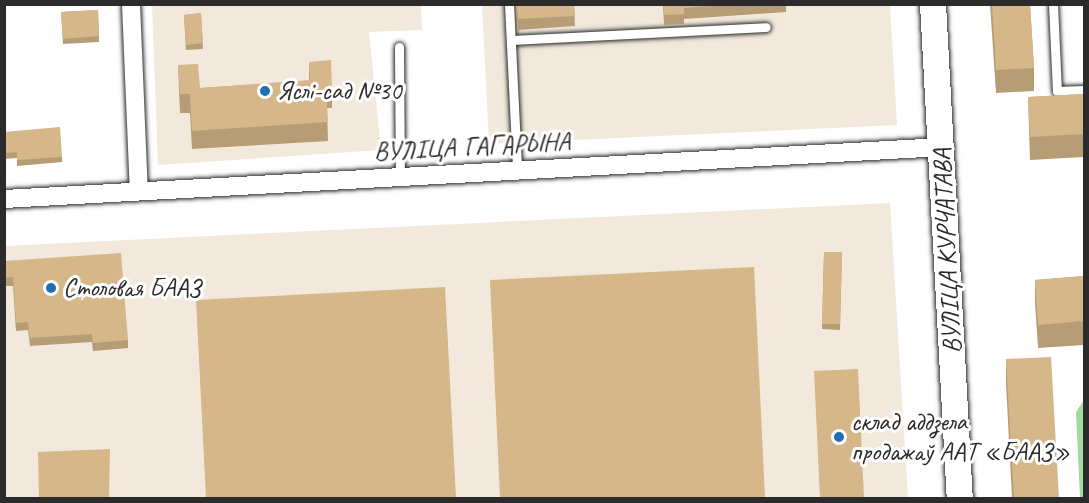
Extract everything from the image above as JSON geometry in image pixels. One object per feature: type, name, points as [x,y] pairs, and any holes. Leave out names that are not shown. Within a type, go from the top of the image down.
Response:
[{"type":"street","points":[[131,4],[139,191]]},
{"type":"street","name":"ВУЛІЦА КУРЧАТАВА","points":[[933,4],[960,498]]},
{"type":"street","name":"ВУЛІЦА ГАГАРЫНА","points":[[4,199],[942,147]]},
{"type":"lane","points":[[509,4],[517,170]]},
{"type":"lane","points":[[1053,4],[1057,91],[1084,90]]},
{"type":"lane","points":[[511,40],[766,27]]},
{"type":"lane","points":[[399,47],[400,177]]},
{"type":"shaded area","name":"Яслі-сад №30","points":[[152,5],[421,5],[422,30],[369,32],[381,150],[158,165]]},
{"type":"shaded area","points":[[482,5],[890,5],[897,125],[489,144]]},
{"type":"shaded area","points":[[890,203],[908,498],[5,498],[4,246]]},
{"type":"green space","points":[[1084,400],[1084,498],[1080,498],[1076,412]]},
{"type":"building","points":[[517,4],[574,4],[575,16],[518,19]]},
{"type":"building","points":[[664,4],[736,4],[684,8],[684,14],[664,15]]},
{"type":"building","points":[[992,4],[1030,4],[1034,68],[996,70]]},
{"type":"building","points":[[98,10],[99,36],[63,39],[61,12]]},
{"type":"building","points":[[201,13],[203,43],[186,45],[184,15]]},
{"type":"building","points":[[331,60],[332,89],[326,90],[328,122],[192,131],[190,94],[180,94],[178,65],[198,64],[200,88],[310,80],[309,62]]},
{"type":"building","points":[[1084,94],[1084,134],[1030,137],[1028,97]]},
{"type":"building","points":[[60,127],[62,157],[17,160],[17,152],[4,153],[4,132]]},
{"type":"building","points":[[824,252],[842,252],[840,324],[822,324]]},
{"type":"building","points":[[121,253],[128,340],[93,343],[92,334],[30,338],[28,322],[16,323],[13,277],[4,278],[4,261]]},
{"type":"building","points":[[754,267],[765,498],[500,498],[490,280]]},
{"type":"building","points":[[1084,276],[1084,321],[1038,325],[1035,280]]},
{"type":"building","points":[[445,287],[456,498],[206,498],[196,300]]},
{"type":"building","points":[[1051,357],[1059,498],[1014,498],[1006,359]]},
{"type":"building","name":"склад аддзела продажаў ААТ «БААЗ»","points":[[858,369],[864,498],[820,498],[814,371]]},
{"type":"building","points":[[110,449],[109,498],[39,498],[38,452]]},
{"type":"place","name":"Яслі-сад №30","points":[[265,91]]},
{"type":"place","name":"Столовая БААЗ","points":[[51,288]]},
{"type":"place","name":"склад аддзела продажаў ААТ «БААЗ»","points":[[839,437]]}]
